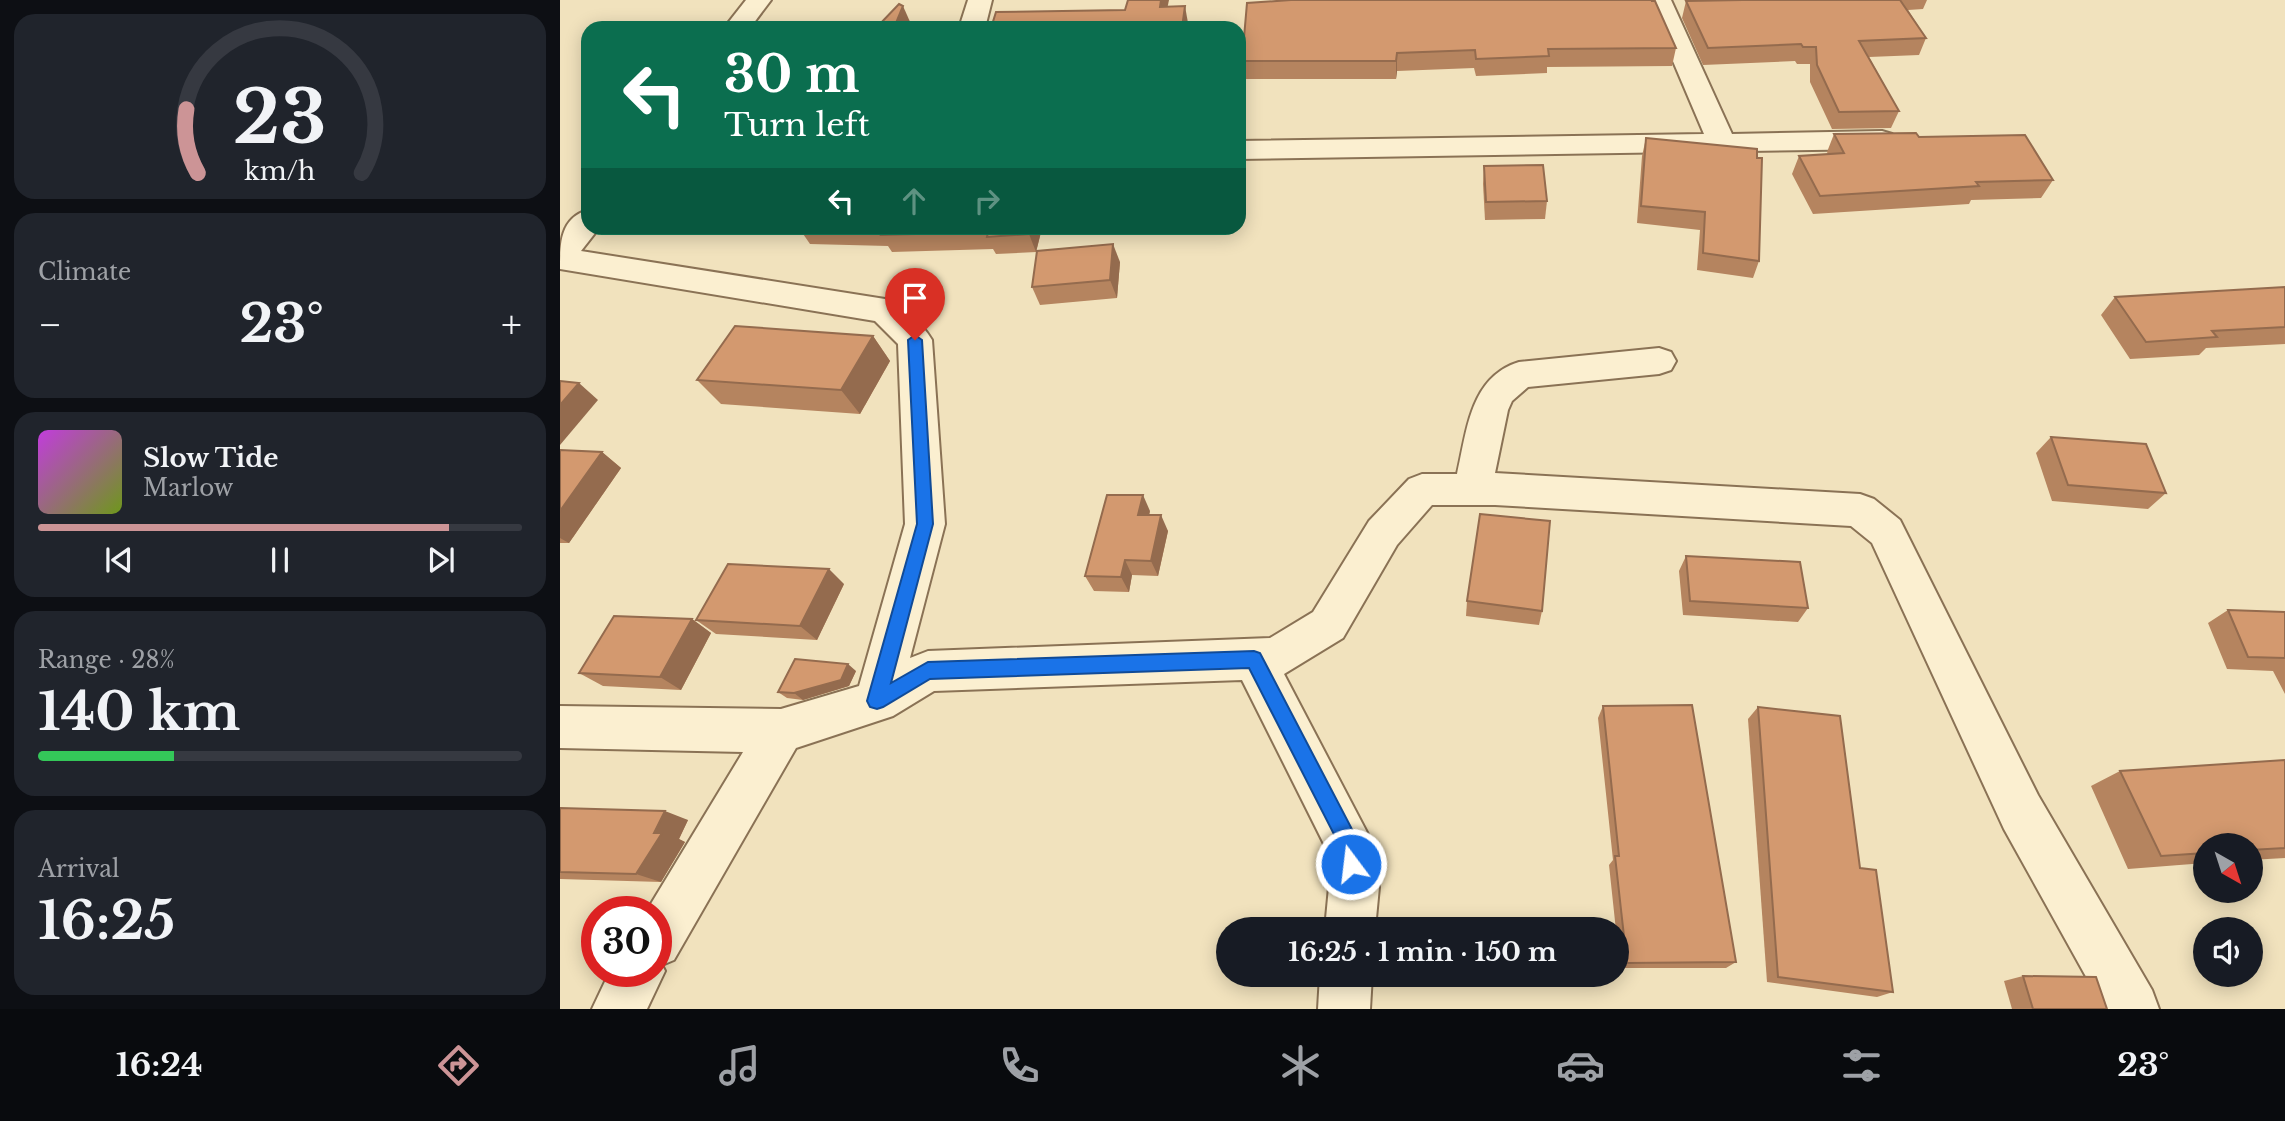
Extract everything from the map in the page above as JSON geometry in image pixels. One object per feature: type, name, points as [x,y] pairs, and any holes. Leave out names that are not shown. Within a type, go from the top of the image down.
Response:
[{"type":"street","points":[[742,21],[759,0]]},
{"type":"street","points":[[974,21],[980,0]]},
{"type":"street","points":[[1659,0],[1722,144]]},
{"type":"street","points":[[1246,150],[1911,140]]},
{"type":"street","points":[[581,229],[560,257],[885,311],[915,340],[925,524],[877,701]]},
{"type":"street","points":[[1474,489],[1490,410],[1497,393],[1519,375],[1659,361]]},
{"type":"street","points":[[560,727],[781,731],[877,701],[928,671],[1277,657],[1328,625],[1383,533],[1422,490],[1474,489],[1860,510],[1886,532],[2021,812],[2133,1009]]},
{"type":"street","points":[[1254,659],[1348,842],[1354,887],[1351,917]]},
{"type":"street","points":[[672,915],[781,731]]},
{"type":"street","points":[[618,1009],[630,987]]},
{"type":"street","points":[[1344,1009],[1345,987]]},
{"type":"building","points":[[1128,0],[1161,0],[1160,7],[1185,6],[1183,21],[993,21],[996,12],[1125,10]]},
{"type":"building","points":[[1291,0],[1652,0],[1655,1],[1676,48],[1548,49],[1549,56],[1476,59],[1475,50],[1397,53],[1396,61],[1246,61],[1247,3]]},
{"type":"building","points":[[1900,0],[1926,38],[1859,41],[1899,111],[1839,112],[1817,65],[1816,47],[1803,47],[1801,44],[1708,48],[1686,1]]},
{"type":"building","points":[[899,4],[903,6],[897,21],[883,21]]},
{"type":"building","points":[[1916,133],[1919,137],[2025,135],[2053,180],[1976,182],[1979,186],[1820,196],[1799,156],[1844,153],[1834,134]]},
{"type":"building","points":[[1646,138],[1757,149],[1757,158],[1762,158],[1759,261],[1703,253],[1705,212],[1641,206]]},
{"type":"building","points":[[1543,165],[1547,201],[1486,202],[1484,166]]},
{"type":"building","points":[[1113,244],[1110,280],[1032,287],[1037,251]]},
{"type":"building","points":[[2285,287],[2285,327],[2212,331],[2217,337],[2146,342],[2115,297]]},
{"type":"building","points":[[735,326],[873,336],[841,390],[697,380]]},
{"type":"building","points":[[560,381],[579,383],[560,405]]},
{"type":"building","points":[[2051,437],[2146,444],[2166,493],[2068,485]]},
{"type":"building","points":[[560,450],[602,452],[560,511]]},
{"type":"building","points":[[1107,495],[1143,495],[1138,515],[1161,515],[1151,561],[1125,560],[1121,577],[1085,576]]},
{"type":"building","points":[[1480,514],[1550,521],[1542,611],[1467,601]]},
{"type":"building","points":[[1686,556],[1800,562],[1808,608],[1690,601]]},
{"type":"building","points":[[728,564],[829,569],[800,626],[696,620]]},
{"type":"building","points":[[2228,610],[2285,612],[2285,658],[2248,657]]},
{"type":"building","points":[[614,616],[692,619],[660,677],[579,673]]},
{"type":"building","points":[[795,659],[848,664],[841,680],[794,693],[778,692]]},
{"type":"building","points":[[1692,705],[1736,962],[1629,963],[1629,917],[1622,917],[1615,856],[1619,856],[1603,706]]},
{"type":"building","points":[[1758,707],[1840,716],[1860,868],[1876,870],[1893,992],[1778,977]]},
{"type":"building","points":[[2285,760],[2285,848],[2263,849],[2263,833],[2193,833],[2193,854],[2161,856],[2120,771]]},
{"type":"building","points":[[560,808],[665,811],[654,833],[662,833],[636,874],[560,872]]},
{"type":"building","points":[[2023,976],[2096,977],[2107,1009],[2033,1009]]},
{"type":"route","points":[[915,340],[925,524],[877,701],[928,671],[1254,659],[1348,842],[1351,864]]}]
